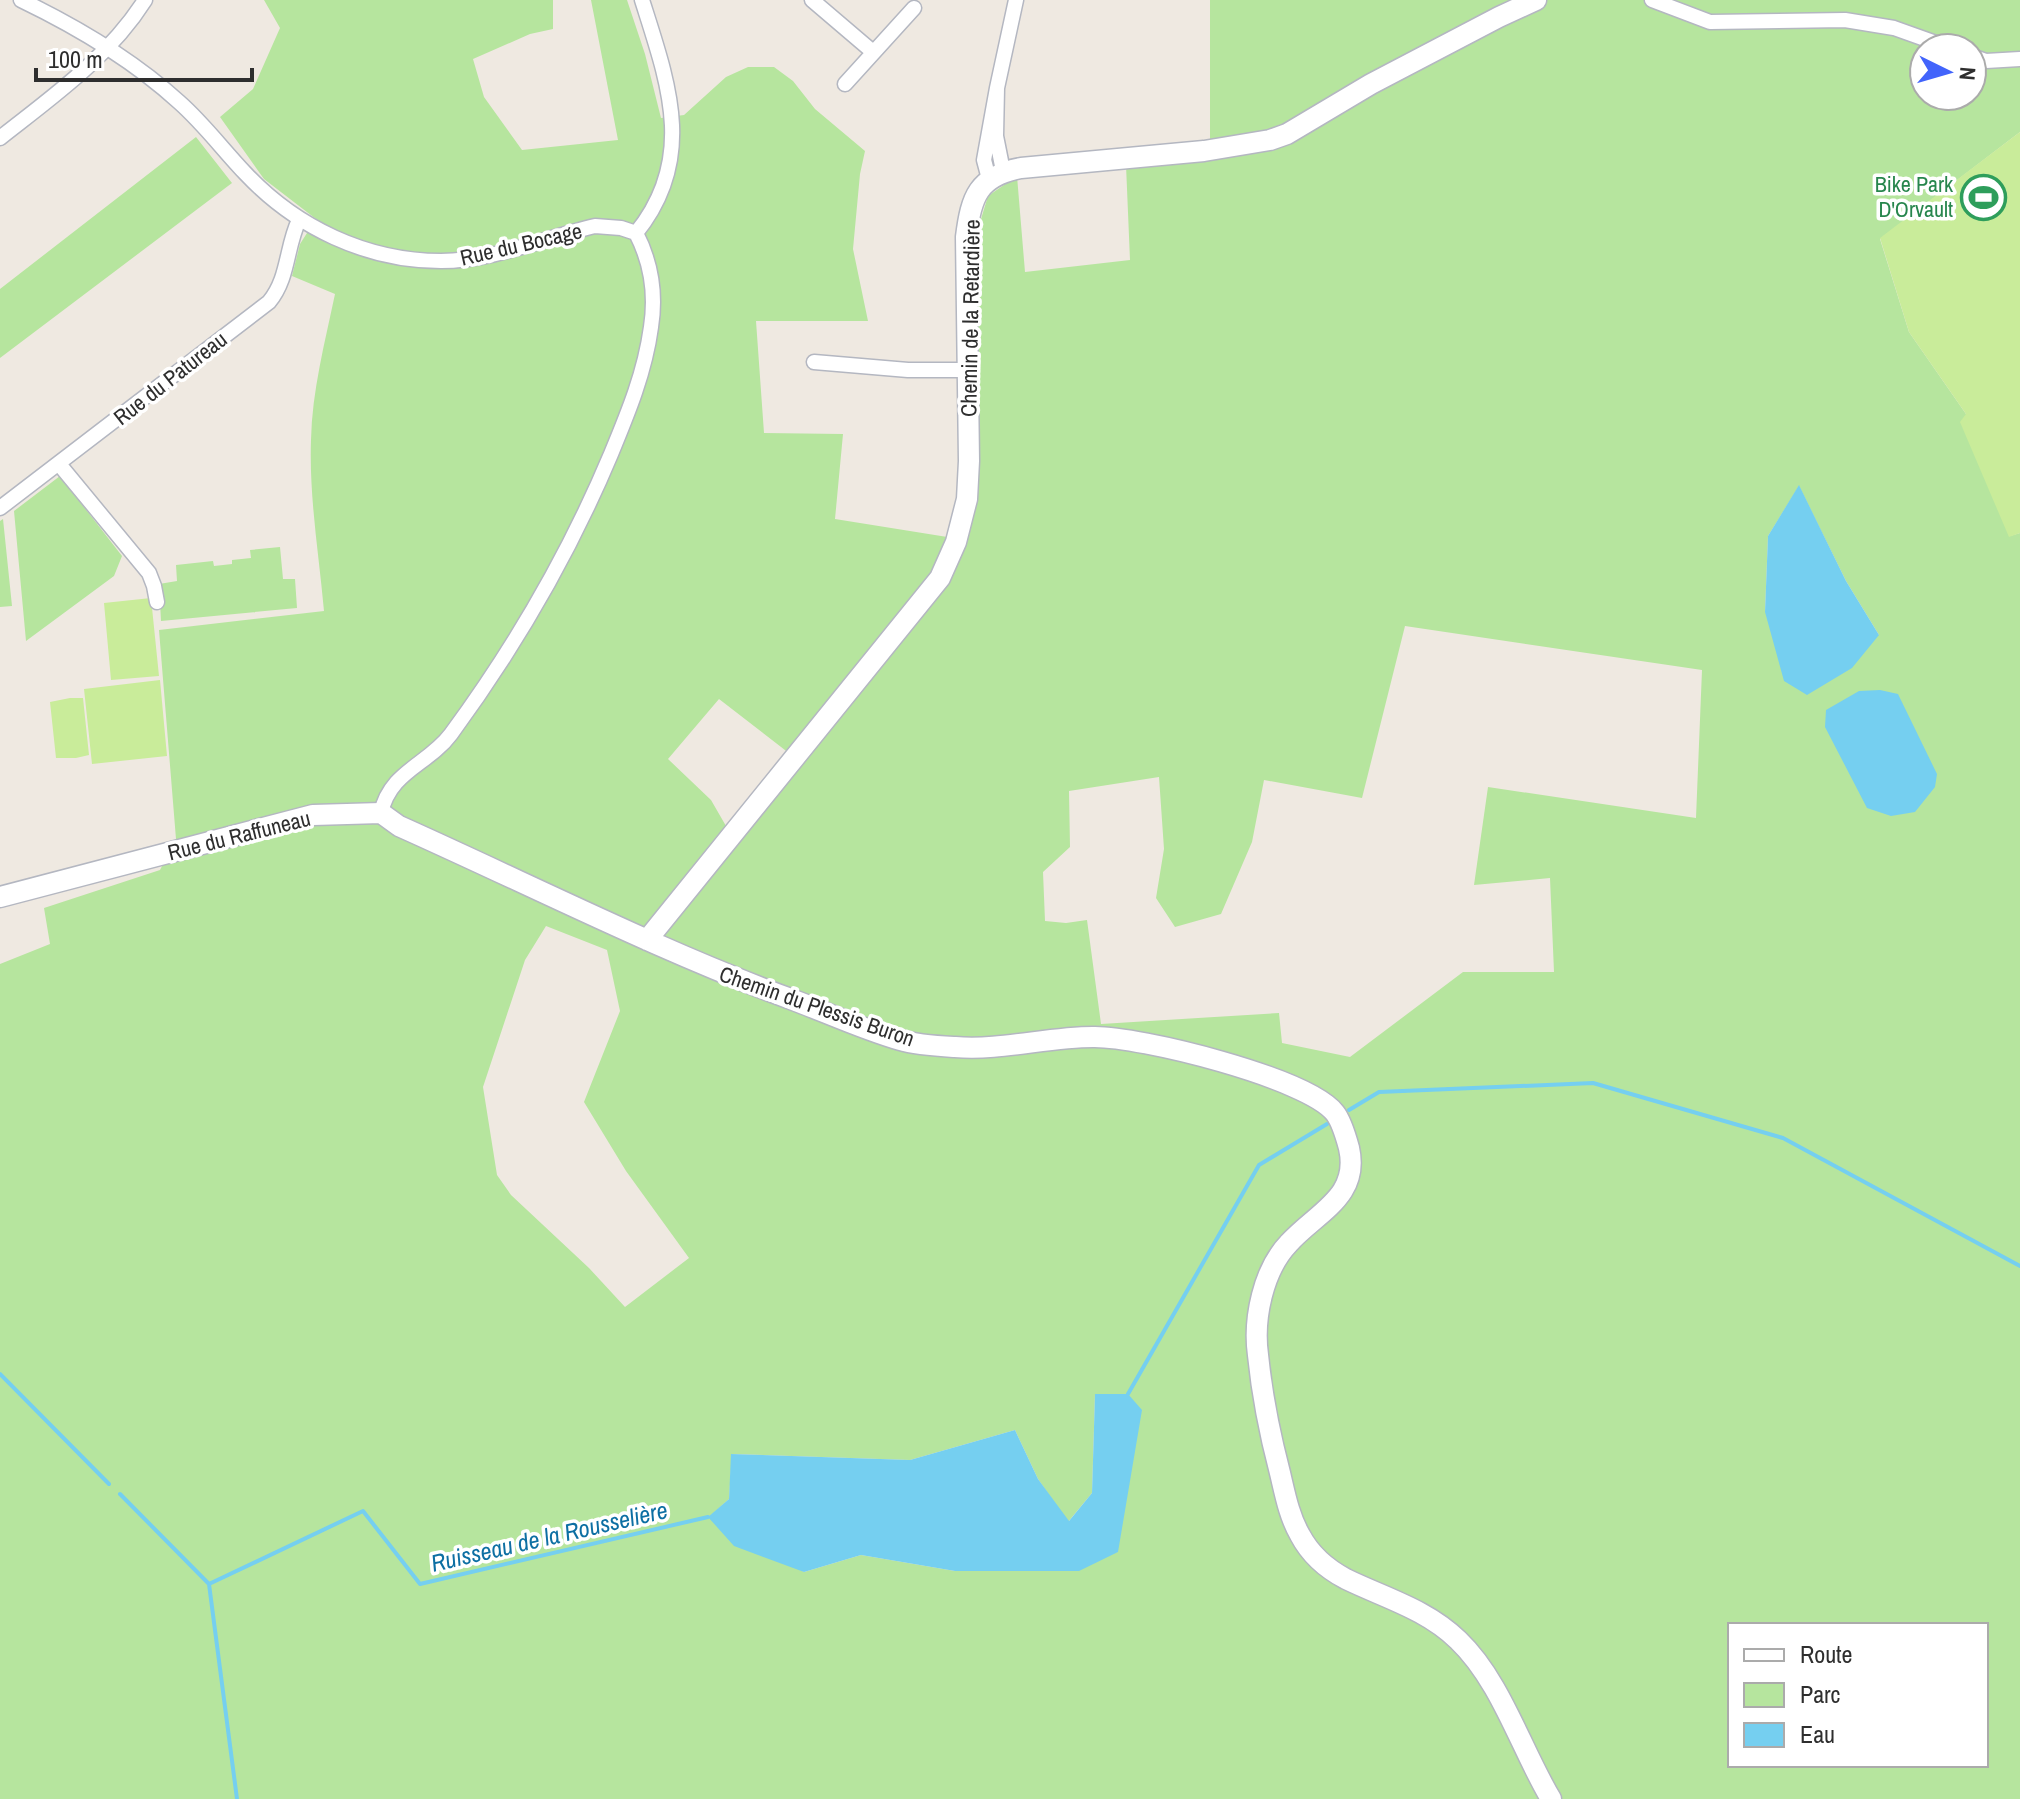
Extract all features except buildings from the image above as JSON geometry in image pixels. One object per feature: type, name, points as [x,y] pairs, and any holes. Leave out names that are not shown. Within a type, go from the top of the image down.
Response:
[{"type":"street","name":"Rue du Bocage","points":[[21,0],[147,75],[179,102],[245,173],[299,220],[318,232],[400,256],[440,261],[484,256],[595,226],[621,228],[636,233]]},
{"type":"street","points":[[0,138],[84,71],[145,0]]},
{"type":"street","points":[[642,0],[672,110],[674,138],[660,195],[649,217],[636,233],[646,253],[651,279],[652,325],[631,406],[589,506],[541,598],[484,689],[445,742],[393,783],[384,798],[381,813],[399,826],[647,940]]},
{"type":"street","points":[[812,0],[873,52]]},
{"type":"street","points":[[1016,0],[997,88],[996,175],[1204,151],[1270,140],[1287,134],[1371,84],[1486,23],[1536,0]]},
{"type":"street","points":[[1652,0],[1710,22],[1845,20],[1908,33]]},
{"type":"street","points":[[845,84],[914,8]]},
{"type":"street","points":[[1988,61],[2020,59]]},
{"type":"street","name":"Chemin de la Retardière","points":[[647,940],[940,578],[956,542],[967,499],[966,237],[973,203],[980,187],[996,175]]},
{"type":"street","name":"Rue du Patureau","points":[[0,508],[269,302],[279,289],[292,234],[299,220]]},
{"type":"street","points":[[814,362],[908,370],[968,370]]},
{"type":"street","points":[[59,464],[149,573],[157,602]]},
{"type":"street","name":"Rue du Raffuneau","points":[[0,897],[313,815],[381,813]]},
{"type":"street","name":"Chemin du Plessis Buron","points":[[647,940],[726,975],[902,1041],[959,1048],[1067,1038],[1118,1038],[1157,1045],[1287,1082],[1318,1097],[1336,1114],[1350,1154],[1350,1174],[1344,1190],[1334,1203],[1287,1244],[1273,1266],[1262,1296],[1257,1349],[1270,1432],[1290,1511],[1300,1535],[1325,1567],[1427,1615],[1462,1644],[1488,1678],[1551,1799]]},
{"type":"green space","points":[[264,0],[553,0],[553,29],[530,34],[473,59],[484,97],[522,150],[618,140],[591,0],[627,0],[661,118],[684,115],[726,77],[748,67],[774,67],[793,81],[815,109],[865,151],[853,249],[868,321],[756,321],[764,433],[843,434],[835,519],[966,540],[975,239],[988,196],[1017,176],[1025,272],[1130,260],[1126,165],[1210,155],[1210,0],[2020,0],[2020,132],[1880,239],[1909,332],[1966,414],[2010,536],[2020,533],[2020,1799],[0,1799],[0,964],[50,944],[44,908],[160,870],[176,839],[159,630],[324,611],[313,504],[311,440],[316,385],[335,294],[292,276],[300,244],[316,219],[264,179],[220,117],[253,89],[280,28]],"holes":[[[1799,486],[1846,581],[1879,635],[1765,612],[1768,536]],[[1405,626],[1702,670],[1696,818],[1488,787],[1474,885],[1550,878],[1554,972],[1463,972],[1350,1057],[1282,1043],[1279,1013],[1101,1024],[1087,920],[1066,923],[1045,921],[1043,872],[1070,847],[1069,791],[1159,777],[1164,849],[1156,898],[1175,927],[1221,914],[1252,842],[1264,780],[1362,798]],[[719,699],[803,764],[742,837],[726,826],[711,800],[668,759]],[[546,926],[607,950],[620,1011],[584,1102],[626,1171],[689,1258],[625,1307],[589,1268],[511,1195],[497,1175],[483,1087],[525,960]],[[1095,1394],[1118,1552],[955,1571],[861,1555],[804,1572],[709,1517],[729,1499],[732,1454],[910,1460],[1015,1430],[1038,1479],[1068,1522],[1092,1493]]]},
{"type":"green space","points":[[2020,132],[2020,533],[2009,537],[1960,422],[1966,414],[1909,332],[1880,238]]},
{"type":"green space","points":[[196,137],[232,183],[0,358],[0,289]]},
{"type":"green space","points":[[60,476],[122,556],[114,576],[26,641],[14,511]]},
{"type":"green space","points":[[3,519],[12,606],[0,607],[0,521]]},
{"type":"green space","points":[[280,547],[283,579],[295,579],[297,608],[161,621],[159,584],[177,581],[176,565],[213,561],[214,566],[232,564],[232,560],[251,558],[250,550]]},
{"type":"green space","points":[[151,598],[159,676],[111,680],[104,603]]},
{"type":"green space","points":[[160,680],[167,756],[92,764],[84,689]]},
{"type":"green space","points":[[83,698],[89,755],[56,758],[50,702]]},
{"type":"water","points":[[1799,485],[1846,581],[1879,635],[1852,668],[1807,695],[1784,681],[1765,612],[1768,536]]},
{"type":"water","points":[[1880,690],[1898,694],[1937,774],[1935,787],[1915,812],[1891,816],[1867,808],[1825,727],[1826,710],[1859,691]]},
{"type":"water","points":[[1095,1394],[1128,1394],[1142,1410],[1118,1552],[1079,1571],[955,1571],[861,1555],[804,1572],[734,1546],[708,1517],[729,1499],[731,1454],[910,1460],[1015,1430],[1038,1479],[1069,1521],[1092,1493]]},
{"type":"waterway","name":"Ruisseau de la Rousselière","points":[[1349,1110],[1379,1092],[1593,1083],[1783,1138],[2020,1266]]},
{"type":"waterway","name":"Ruisseau de la Rousselière","points":[[1128,1394],[1259,1165],[1327,1124]]},
{"type":"waterway","name":"Ruisseau de la Rousselière","points":[[0,1374],[109,1484]]},
{"type":"waterway","points":[[120,1494],[209,1584],[237,1799]]},
{"type":"waterway","name":"Ruisseau de la Rousselière","points":[[209,1584],[363,1511],[420,1584],[708,1517]]},
{"type":"place","name":"Bike Park D'Orvault","points":[[1984,197]]}]
